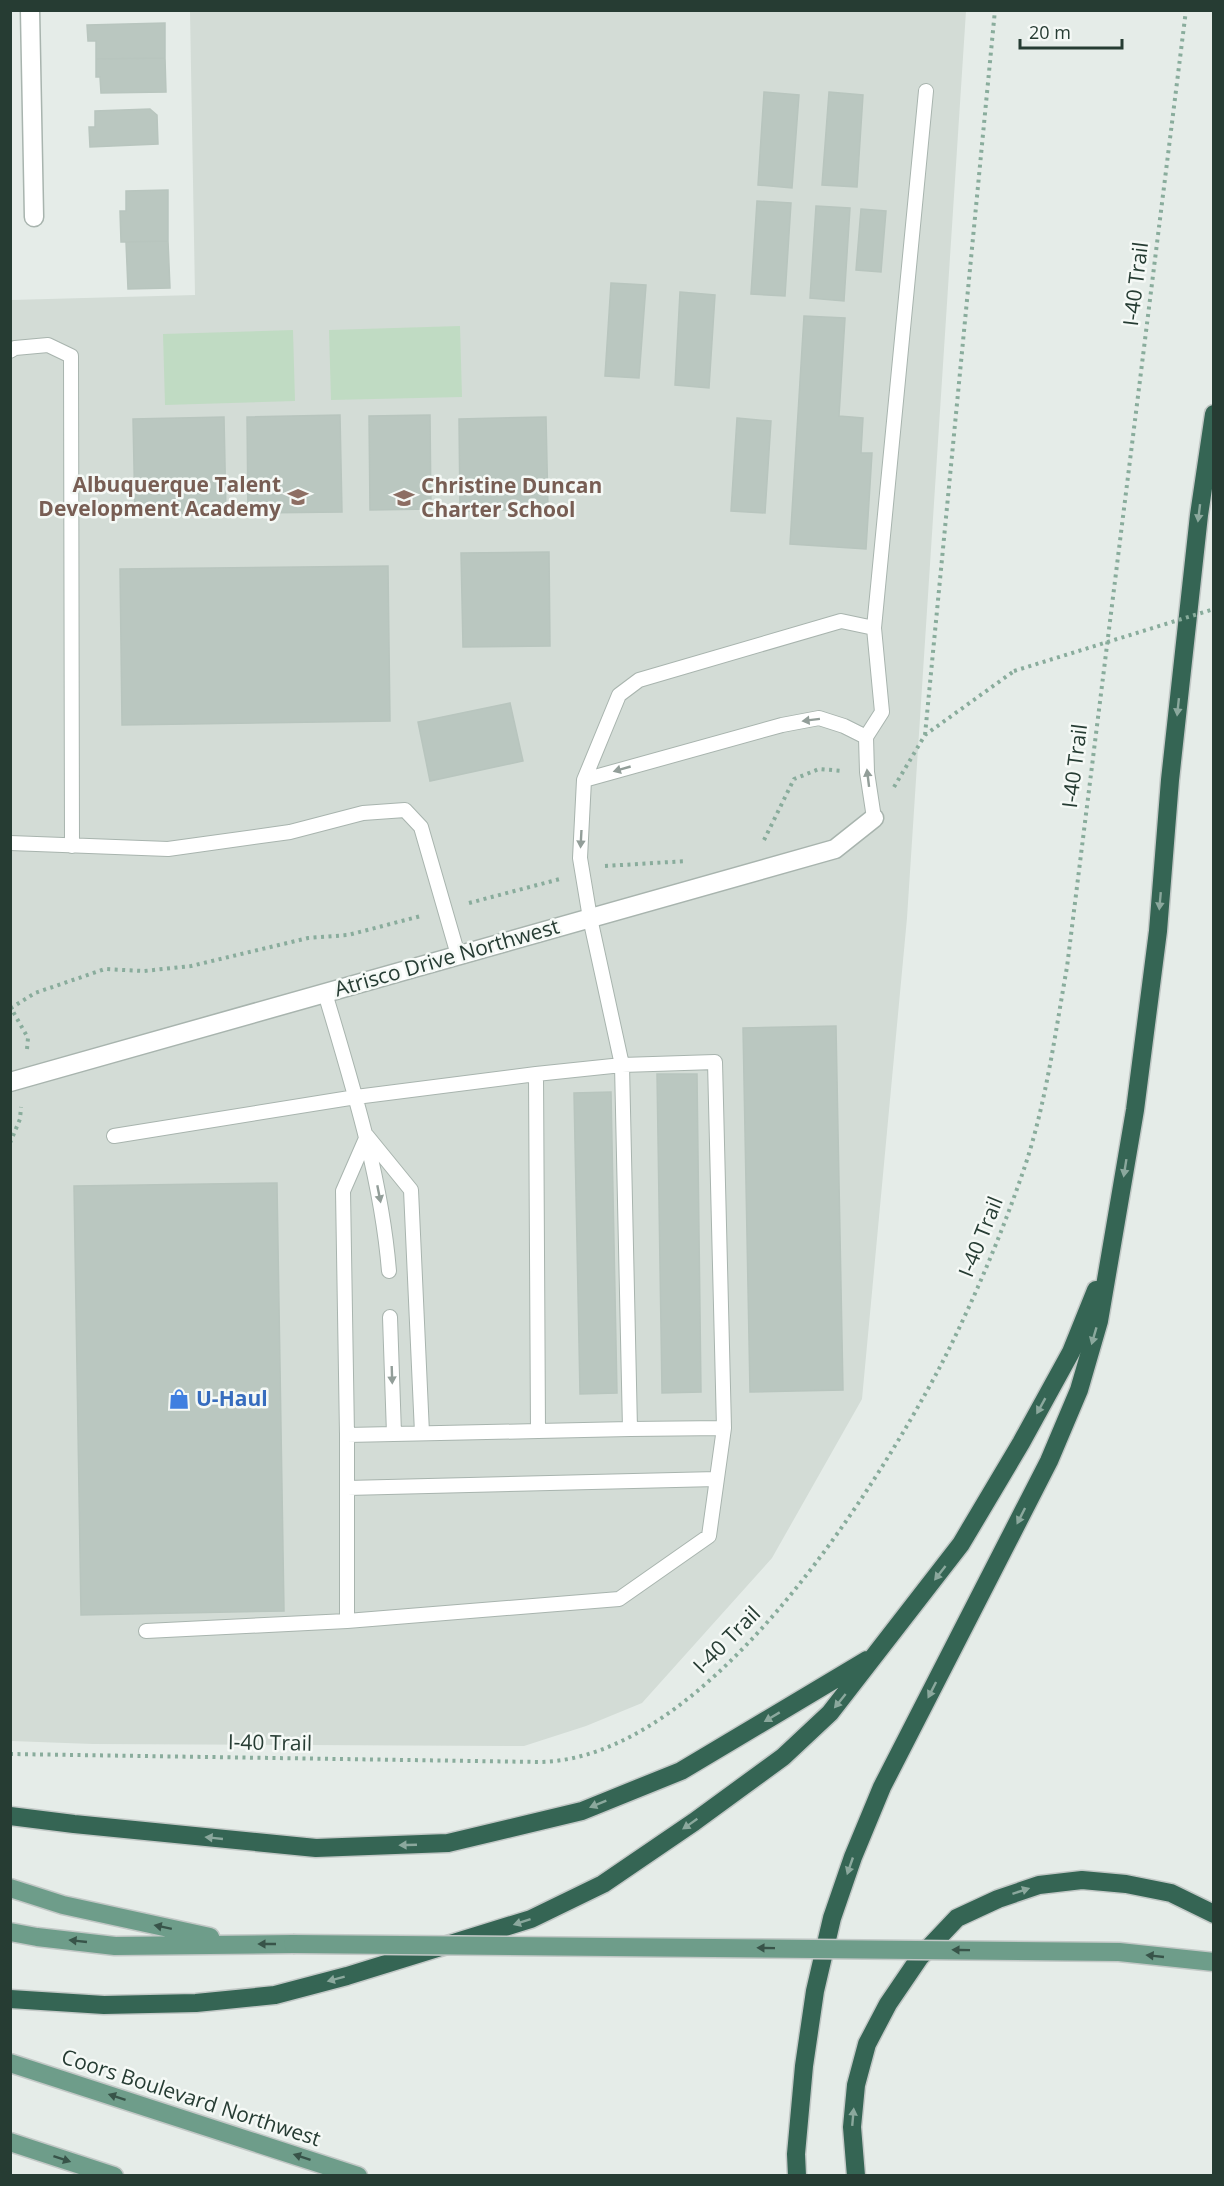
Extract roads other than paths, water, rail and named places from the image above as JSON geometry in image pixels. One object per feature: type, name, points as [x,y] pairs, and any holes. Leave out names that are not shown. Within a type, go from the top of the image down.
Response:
[{"type":"highway","points":[[797,2175],[796,2154],[804,2066],[815,1991],[832,1918],[853,1857],[882,1787],[1054,1451],[1079,1390],[1099,1321],[1135,1110],[1158,931],[1170,780],[1196,538],[1214,414]]},
{"type":"highway","points":[[10,1999],[104,2005],[196,2003],[275,1995],[346,1976],[531,1919],[603,1884],[694,1822],[783,1757],[830,1713],[962,1544],[1071,1352],[1109,1258]]},
{"type":"highway","points":[[10,1816],[316,1848],[448,1843],[582,1811],[681,1771],[876,1655]]},
{"type":"highway","points":[[856,2175],[853,2116],[856,2085],[867,2044],[888,2004],[920,1957],[957,1918],[998,1899],[1039,1886],[1082,1880],[1126,1884],[1170,1893],[1214,1914]]},
{"type":"main road","points":[[10,1888],[63,1905],[241,1944]]},
{"type":"main road","points":[[10,1932],[115,1946],[293,1944],[1119,1952],[1214,1962]]},
{"type":"main road","name":"Coors Boulevard Northwest","points":[[10,2063],[358,2175]]},
{"type":"main road","points":[[10,2142],[114,2175]]},
{"type":"street","points":[[30,10],[34,217]]},
{"type":"street","name":"Atrisco Drive Northwest","points":[[18,1079],[835,849],[874,818]]},
{"type":"lane","points":[[874,818],[867,772],[866,736],[882,712],[874,628],[926,91]]},
{"type":"lane","points":[[10,351],[15,348],[48,345],[71,356],[72,846]]},
{"type":"lane","points":[[630,1429],[622,1065],[590,918],[580,858],[584,780],[619,695],[639,680],[841,621],[874,628]]},
{"type":"lane","points":[[584,780],[782,725],[819,718],[866,736]]},
{"type":"lane","points":[[10,843],[168,849],[290,832],[363,813],[405,810],[421,827],[458,955]]},
{"type":"lane","points":[[325,993],[367,1136],[386,1231],[389,1271]]},
{"type":"lane","points":[[114,1136],[356,1097],[536,1074],[622,1065],[715,1062],[724,1428],[709,1536],[618,1599],[347,1621],[146,1631]]},
{"type":"lane","points":[[536,1074],[538,1431]]},
{"type":"lane","points":[[367,1136],[411,1190],[422,1433]]},
{"type":"lane","points":[[347,1621],[343,1191],[367,1136]]},
{"type":"lane","points":[[390,1317],[394,1434]]},
{"type":"lane","points":[[347,1435],[724,1428]]},
{"type":"lane","points":[[347,1488],[717,1479]]},
{"type":"place","name":"Albuquerque Talent Development Academy","points":[[298,497]]},
{"type":"place","name":"Christine Duncan Charter School","points":[[404,498]]},
{"type":"place","name":"U-Haul","points":[[179,1399]]}]
